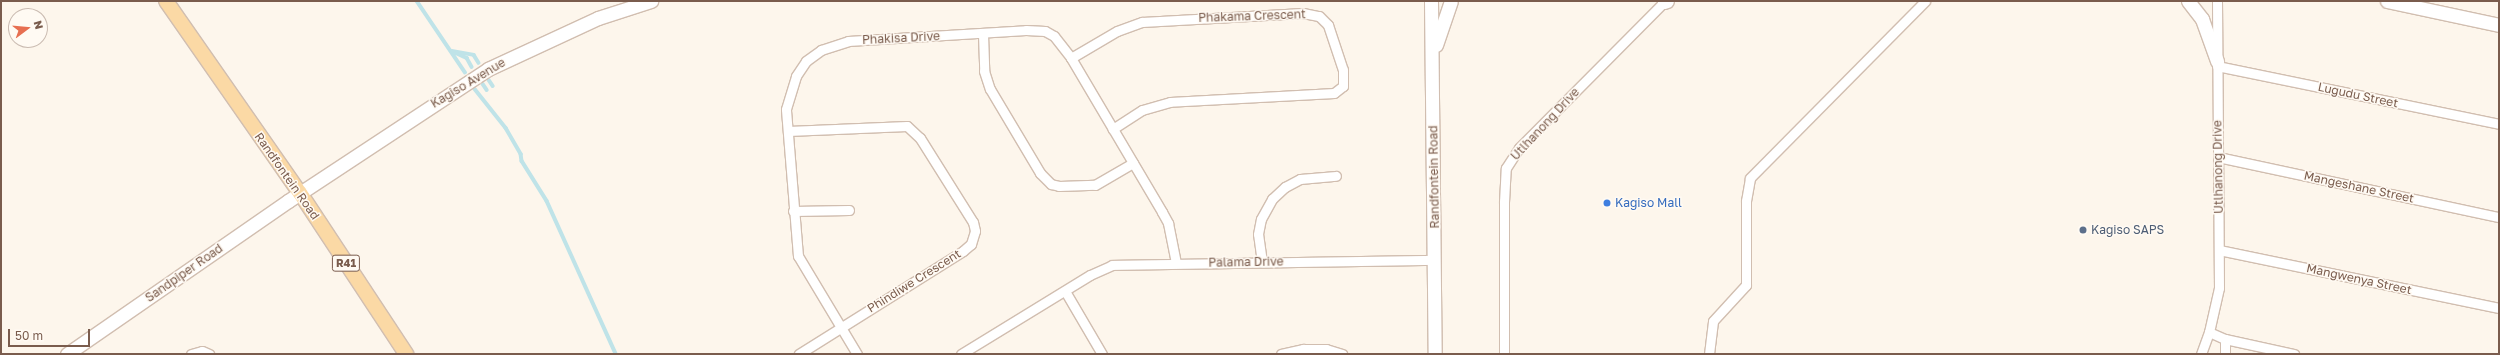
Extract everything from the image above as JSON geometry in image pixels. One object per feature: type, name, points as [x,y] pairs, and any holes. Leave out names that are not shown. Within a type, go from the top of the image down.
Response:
[{"type":"main road","name":"Randfontein Road","points":[[166,1],[300,193],[406,354]]},
{"type":"street","name":"Kagiso Avenue","points":[[300,193],[488,69],[598,18],[651,1]]},
{"type":"street","name":"Randfontein Road","points":[[1431,1],[1435,354]]},
{"type":"street","points":[[1432,60],[1444,14],[1451,1]]},
{"type":"street","points":[[1709,354],[1710,332],[1713,322],[1746,285],[1746,195],[1750,178],[1925,1]]},
{"type":"street","points":[[2188,1],[2202,20],[2217,63]]},
{"type":"street","name":"Utlhanong Drive","points":[[2201,354],[2209,332],[2219,288],[2217,1]]},
{"type":"street","points":[[2387,1],[2499,25]]},
{"type":"street","name":"Utlhanong Drive","points":[[1504,354],[1504,202],[1506,168],[1519,148],[1665,2]]},
{"type":"street","name":"Phakama Crescent","points":[[1071,58],[1117,31],[1142,22],[1303,13],[1319,16],[1328,25],[1343,70],[1343,86],[1334,93],[1170,102],[1142,110],[1113,129]]},
{"type":"street","name":"Phakisa Drive","points":[[857,354],[800,264],[796,249],[786,109],[796,76],[806,61],[821,50],[848,41],[983,34],[1026,30],[1045,31],[1060,42],[1071,58],[1168,223],[1176,263]]},
{"type":"street","points":[[983,34],[984,71],[990,89],[1040,173],[1051,184],[1059,186],[1095,185],[1133,163]]},
{"type":"street","name":"Lugudu Street","points":[[2217,63],[2499,124]]},
{"type":"street","name":"Phindiwe Crescent","points":[[788,130],[907,126],[920,138],[973,222],[974,237],[963,251],[799,354]]},
{"type":"street","name":"Mangeshane Street","points":[[2218,157],[2499,217]]},
{"type":"street","points":[[1262,262],[1258,234],[1261,219],[1272,199],[1300,179],[1336,176]]},
{"type":"street","name":"Sandpiper Road","points":[[67,354],[300,193]]},
{"type":"street","points":[[793,211],[849,210]]},
{"type":"street","name":"Mangwenya Street","points":[[2219,250],[2499,308]]},
{"type":"street","name":"Palama Drive","points":[[961,354],[1065,291],[1112,265],[1435,260]]},
{"type":"street","points":[[1065,291],[1102,354]]},
{"type":"street","points":[[2209,332],[2225,339],[2294,354]]},
{"type":"street","points":[[2225,339],[2225,354]]},
{"type":"street","points":[[1281,354],[1303,349],[1326,349],[1342,354]]},
{"type":"street","points":[[191,354],[202,352],[209,354]]},
{"type":"waterway","points":[[417,1],[465,72]]},
{"type":"waterway","points":[[452,51],[474,55],[479,63]]},
{"type":"waterway","points":[[456,53],[467,58],[472,67]]},
{"type":"waterway","points":[[489,80],[493,86]]},
{"type":"waterway","points":[[483,84],[487,90]]},
{"type":"waterway","points":[[475,89],[506,128],[521,154],[522,161],[547,201],[616,354]]},
{"type":"place","name":"Kagiso Mall","points":[[1607,203]]},
{"type":"place","name":"Kagiso SAPS","points":[[2083,230]]}]
